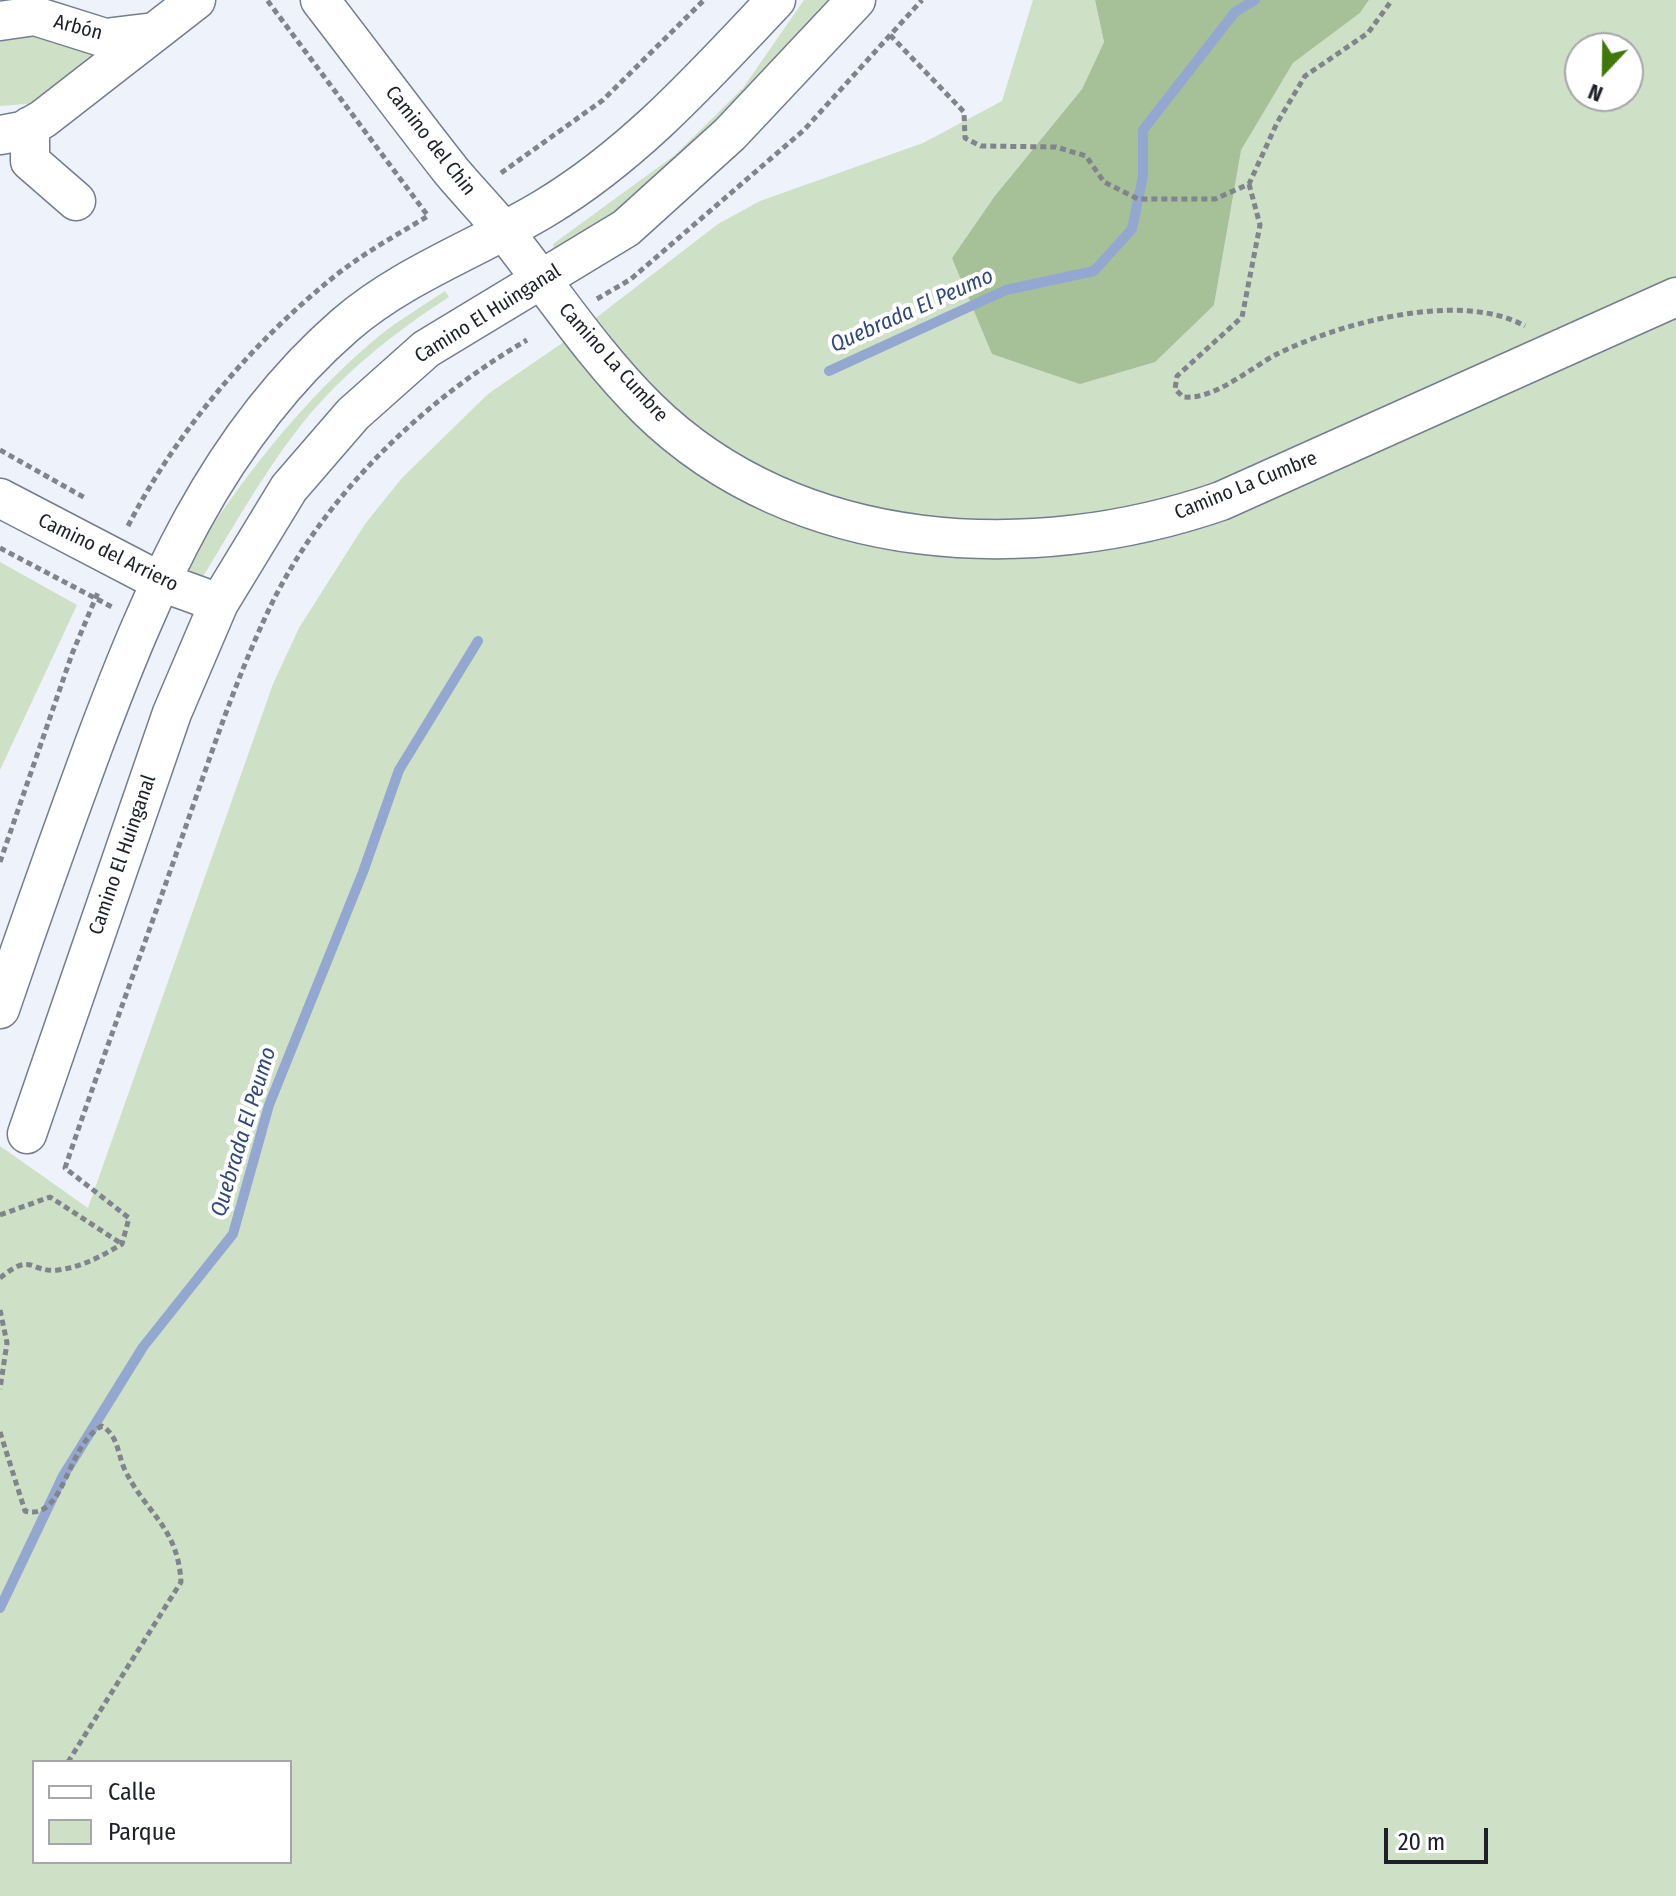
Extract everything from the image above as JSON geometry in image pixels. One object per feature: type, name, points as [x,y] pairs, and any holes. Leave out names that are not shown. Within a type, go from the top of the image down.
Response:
[{"type":"street","name":"Arbón","points":[[76,201],[30,161],[15,131],[196,0]]},
{"type":"street","name":"Camino del Chin","points":[[320,0],[540,281]]},
{"type":"street","points":[[0,1009],[42,884],[122,670],[161,582],[216,474],[264,409],[307,360],[386,292],[547,207],[622,153],[685,96],[776,0]]},
{"type":"street","name":"Camino El Huinganal","points":[[27,1134],[172,713],[219,603],[289,488],[353,414],[426,349],[626,228],[730,134],[856,0]]},
{"type":"street","name":"Arbón","points":[[0,21],[35,16],[105,38],[157,31]]},
{"type":"street","name":"Camino La Cumbre","points":[[540,281],[648,409],[687,442],[730,469],[819,510],[862,523],[953,539],[1044,540],[1134,527],[1178,516],[1221,501],[1676,297]]},
{"type":"street","name":"Camino del Arriero","points":[[0,498],[161,582],[219,603]]},
{"type":"path","points":[[267,0],[428,216]]},
{"type":"path","points":[[494,176],[527,157],[603,100],[704,0]]},
{"type":"path","points":[[592,302],[631,279],[804,130],[922,0]]},
{"type":"path","points":[[1392,0],[1368,33],[1305,76],[1277,123],[1249,184],[1260,225],[1242,317],[1177,376],[1175,389],[1183,397],[1221,386],[1306,341],[1365,324],[1430,311],[1506,315],[1566,348]]},
{"type":"path","points":[[890,35],[964,112],[965,138],[981,146],[1056,147],[1086,156],[1104,182],[1138,199],[1215,199],[1249,184]]},
{"type":"path","points":[[0,1278],[14,1267],[30,1262],[54,1270],[88,1263],[122,1244],[129,1218],[65,1168],[223,716],[275,599],[312,536],[365,470],[445,396],[488,363],[527,340]]},
{"type":"path","points":[[0,450],[91,501]]},
{"type":"path","points":[[117,516],[130,523]]},
{"type":"path","points":[[0,1215],[50,1197],[122,1244]]},
{"type":"path","points":[[0,1310],[7,1343],[0,1389]]},
{"type":"path","points":[[0,1432],[25,1511],[35,1514],[47,1510],[66,1480],[75,1452],[91,1432],[102,1426],[113,1433],[125,1469],[165,1527],[180,1557],[181,1582],[69,1760]]},
{"type":"green space","points":[[804,0],[832,0],[698,144],[637,200],[554,254],[553,244],[675,155],[743,88]]},
{"type":"green space","points":[[1033,0],[1095,0],[1104,42],[1082,89],[994,197],[952,258],[1214,305],[1240,150],[1293,63],[1360,13],[1369,0],[1676,0],[1676,1896],[0,1896],[0,1146],[88,1208],[273,684],[299,628],[365,524],[402,478],[488,394],[571,337],[718,224],[760,201],[923,143],[1002,101]]},
{"type":"green space","points":[[1095,0],[1369,0],[1360,13],[1293,63],[1241,150],[1214,305],[1155,362],[1080,384],[992,354],[952,258],[994,197],[1082,89],[1104,42]]},
{"type":"green space","points":[[27,27],[96,54],[39,103],[0,106],[0,42]]},
{"type":"green space","points":[[445,291],[449,297],[368,357],[314,409],[272,465],[202,578],[185,567],[227,504],[297,415],[379,336]]},
{"type":"green space","points":[[0,562],[77,605],[0,770]]},
{"type":"waterway","name":"Quebrada El Peumo","points":[[829,371],[1006,290],[1094,271],[1132,229],[1143,176],[1143,130],[1235,12],[1255,0]]},
{"type":"waterway","name":"Quebrada El Peumo","points":[[0,1608],[63,1476],[143,1347],[233,1234],[269,1105],[363,872],[399,770],[478,641]]}]
